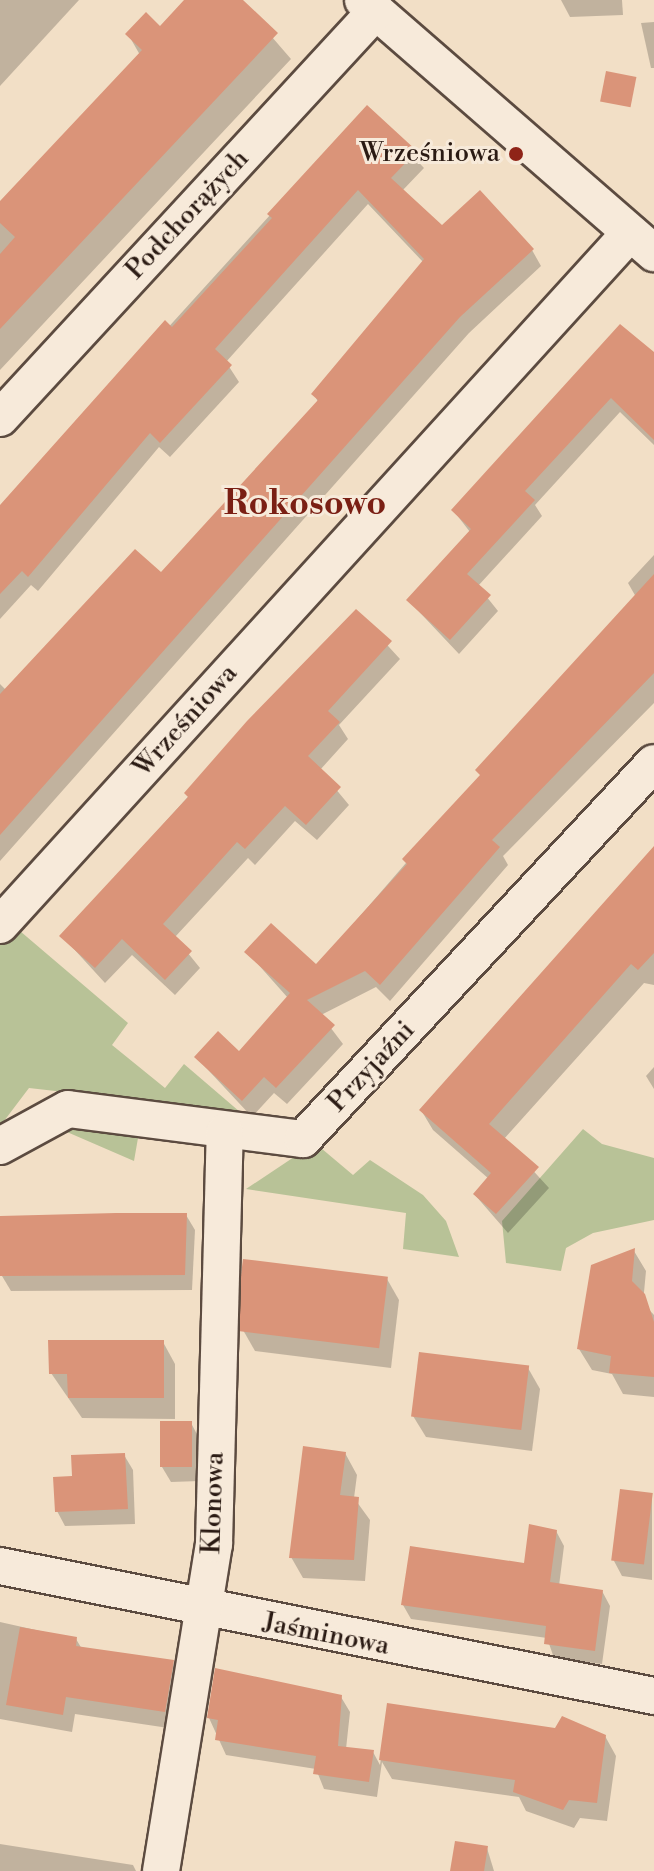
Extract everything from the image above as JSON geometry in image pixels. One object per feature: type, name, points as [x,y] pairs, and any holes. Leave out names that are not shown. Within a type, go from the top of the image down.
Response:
[{"type":"street","points":[[370,6],[642,243]]},
{"type":"street","name":"Podchorążych","points":[[0,418],[370,6]]},
{"type":"street","name":"Wrześniowa","points":[[0,925],[642,243]]},
{"type":"street","name":"Przyjaźni","points":[[0,1146],[68,1109],[225,1132],[303,1139],[654,763]]},
{"type":"street","name":"Klonowa","points":[[161,1871],[207,1611],[225,1132]]},
{"type":"street","name":"Jaśminowa","points":[[0,1566],[207,1611],[654,1696]]},
{"type":"green space","points":[[0,914],[128,1023],[112,1045],[165,1088],[184,1064],[240,1112],[29,1088],[4,1121],[12,1160],[0,1166]]},
{"type":"green space","points":[[76,1121],[127,1129],[138,1138],[134,1161],[67,1132],[23,1154],[23,1134]]},
{"type":"green space","points":[[583,1129],[602,1144],[654,1158],[654,1220],[593,1233],[566,1248],[561,1271],[506,1263],[502,1221]]},
{"type":"green space","points":[[315,1143],[353,1175],[370,1160],[423,1195],[446,1221],[459,1257],[403,1249],[406,1213],[246,1189]]},
{"type":"building","points":[[184,0],[243,0],[278,33],[0,329],[0,254],[15,237],[0,223],[0,201],[142,50],[125,34],[146,12],[160,26]]},
{"type":"building","points":[[606,71],[636,77],[631,107],[600,101]]},
{"type":"building","points":[[367,105],[417,151],[391,178],[442,225],[480,190],[534,249],[460,317],[0,835],[0,694],[135,549],[161,572],[318,400],[311,394],[424,259],[358,190],[215,349],[232,365],[160,443],[150,433],[28,577],[22,571],[0,594],[0,505],[165,320],[172,327],[272,218],[267,214]]},
{"type":"building","points":[[620,324],[654,352],[654,440],[611,398],[525,491],[535,500],[467,574],[491,595],[450,640],[406,600],[471,529],[451,510]]},
{"type":"building","points":[[654,574],[654,673],[492,840],[500,847],[380,985],[365,971],[307,1000],[335,1025],[276,1088],[264,1077],[242,1101],[194,1057],[218,1031],[239,1051],[290,993],[244,952],[271,923],[316,964],[407,864],[402,859],[480,775],[475,770]]},
{"type":"building","points":[[356,609],[392,641],[328,711],[340,722],[308,756],[341,787],[306,825],[285,806],[245,849],[237,842],[163,924],[192,951],[165,980],[122,939],[95,968],[59,936],[188,797],[184,793],[247,721]]},
{"type":"building","points":[[654,846],[654,953],[638,970],[631,964],[489,1124],[539,1167],[496,1214],[473,1194],[491,1173],[419,1110]]},
{"type":"building","points":[[187,1213],[185,1275],[0,1276],[0,1216]]},
{"type":"building","points":[[635,1248],[632,1281],[645,1294],[654,1322],[654,1377],[609,1373],[611,1356],[577,1349],[591,1265]]},
{"type":"building","points":[[243,1259],[388,1277],[379,1348],[234,1330]]},
{"type":"building","points":[[48,1340],[164,1340],[164,1398],[68,1398],[67,1374],[49,1374]]},
{"type":"building","points":[[419,1352],[529,1366],[521,1430],[411,1417]]},
{"type":"building","points":[[160,1421],[192,1421],[192,1467],[160,1467]]},
{"type":"building","points":[[303,1446],[346,1452],[340,1495],[359,1497],[354,1560],[289,1558]]},
{"type":"building","points":[[125,1453],[128,1509],[55,1512],[53,1477],[72,1476],[71,1455]]},
{"type":"building","points":[[620,1489],[653,1493],[644,1564],[611,1560]]},
{"type":"building","points":[[529,1524],[557,1530],[550,1582],[603,1590],[595,1651],[544,1644],[546,1626],[401,1605],[410,1546],[524,1563]]},
{"type":"building","points":[[20,1627],[77,1637],[76,1646],[174,1660],[165,1712],[66,1697],[63,1715],[6,1705]]},
{"type":"building","points":[[215,1668],[342,1695],[338,1746],[374,1750],[369,1782],[313,1774],[316,1756],[215,1740],[218,1720],[207,1718]]},
{"type":"building","points":[[387,1703],[555,1728],[562,1716],[606,1735],[597,1803],[569,1800],[563,1810],[513,1792],[515,1780],[379,1760]]},
{"type":"building","points":[[455,1841],[488,1846],[484,1871],[450,1871]]},
{"type":"place","name":"Wrześniowa","points":[[516,154]]},
{"type":"district","name":"Rokosowo","points":[[305,505]]}]
